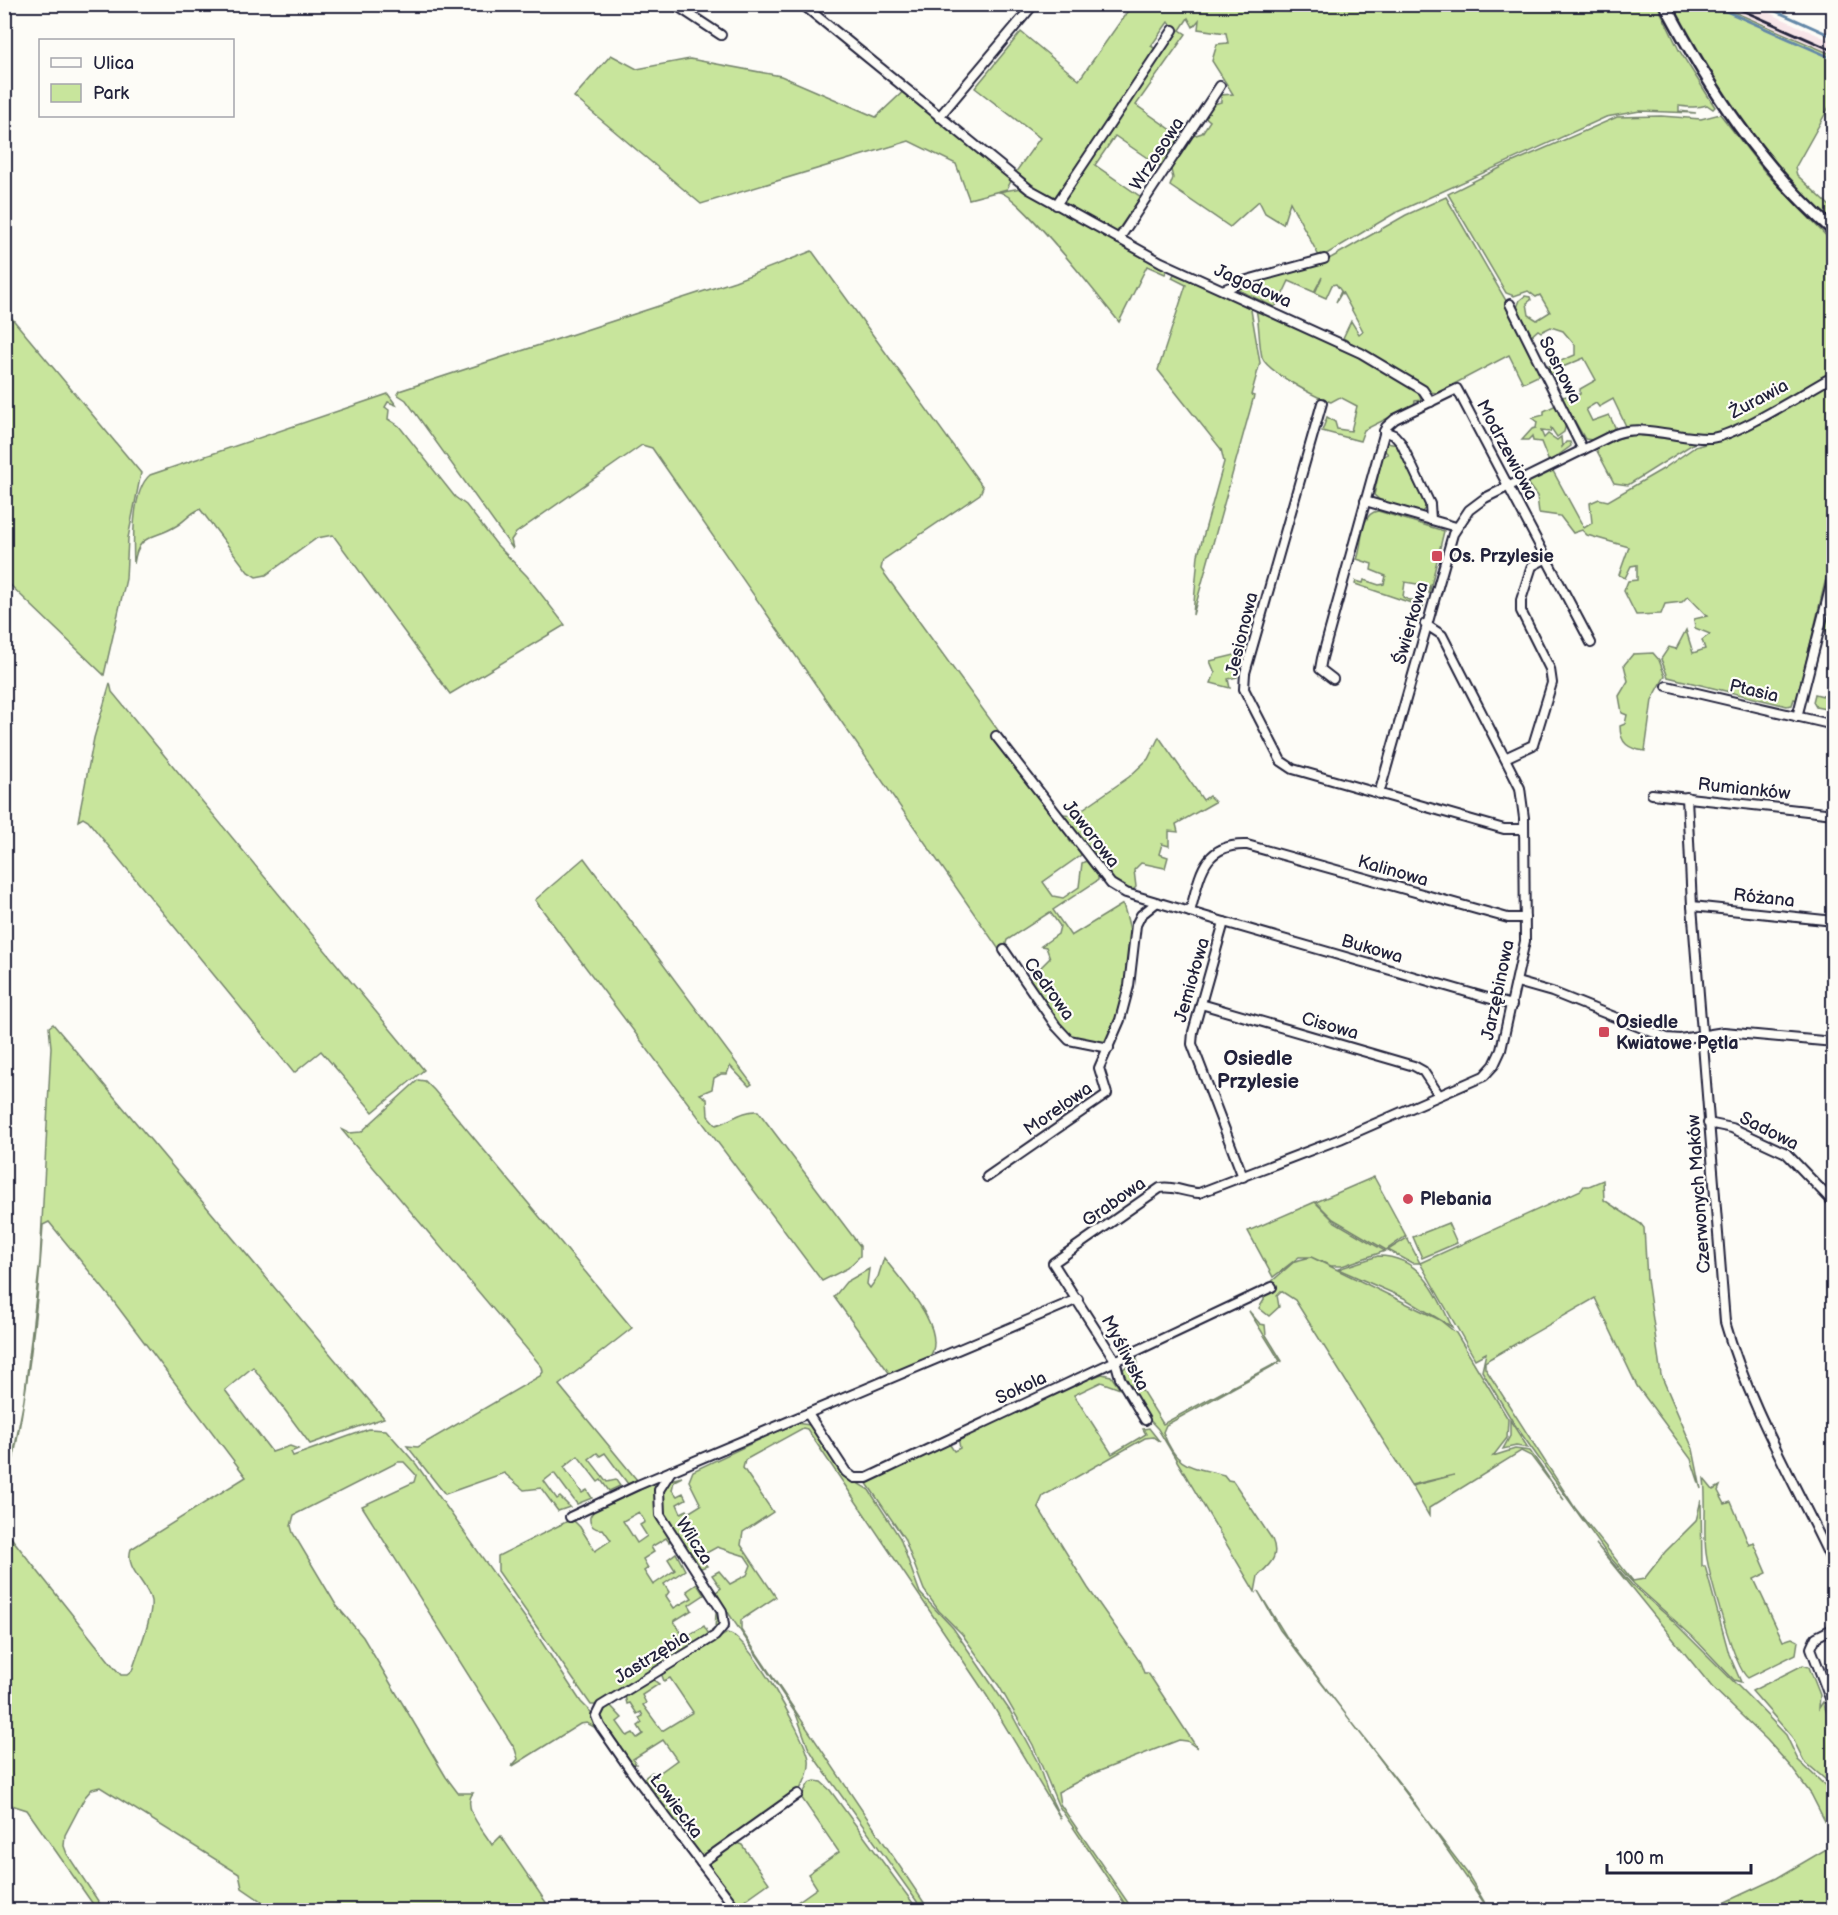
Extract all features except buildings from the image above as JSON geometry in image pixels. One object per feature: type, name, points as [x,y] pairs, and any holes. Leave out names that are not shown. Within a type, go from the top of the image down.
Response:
[{"type":"main road","points":[[1665,4],[1710,84],[1748,139],[1786,184],[1833,231]]},
{"type":"street","points":[[674,4],[721,35]]},
{"type":"street","name":"Jagodowa","points":[[802,4],[1029,189],[1161,262],[1225,289],[1361,353],[1423,390],[1431,402]]},
{"type":"street","points":[[939,117],[1034,4]]},
{"type":"street","points":[[1056,205],[1173,30]]},
{"type":"street","name":"Wrzosowa","points":[[1119,239],[1220,86]]},
{"type":"street","points":[[1225,289],[1247,280],[1324,259]]},
{"type":"street","name":"Sosnowa","points":[[1510,304],[1583,450]]},
{"type":"street","name":"Żurawia","points":[[1639,431],[1696,437],[1722,435],[1833,376]]},
{"type":"street","name":"Modrzewiowa","points":[[1384,431],[1391,421],[1457,390],[1591,642]]},
{"type":"street","name":"Jesionowa","points":[[1322,403],[1245,673],[1245,689],[1281,761],[1293,770],[1504,829],[1524,829]]},
{"type":"street","points":[[1333,679],[1320,669],[1322,658],[1384,431],[1400,441],[1430,504],[1431,520]]},
{"type":"street","name":"Świerkowa","points":[[1379,794],[1425,624],[1456,527],[1477,503],[1621,432],[1639,431]]},
{"type":"street","points":[[1365,501],[1456,527]]},
{"type":"street","points":[[1505,758],[1533,745],[1552,683],[1550,669],[1521,611],[1521,600],[1532,566],[1546,558]]},
{"type":"street","points":[[1797,717],[1833,573]]},
{"type":"street","name":"Jarzębinowa","points":[[1198,1193],[1340,1139],[1484,1076],[1494,1065],[1501,1050],[1525,941],[1524,829],[1520,788],[1442,635],[1425,624]]},
{"type":"street","name":"Ptasia","points":[[1667,686],[1833,725]]},
{"type":"street","name":"Jaworowa","points":[[996,736],[1107,880],[1121,891],[1190,912]]},
{"type":"street","name":"Rumianków","points":[[1652,794],[1833,814]]},
{"type":"street","name":"Czerwonych Maków","points":[[1687,798],[1692,906],[1725,1322],[1735,1354],[1757,1404],[1833,1566]]},
{"type":"street","name":"Jemiołowa","points":[[1243,1177],[1192,1044],[1224,922],[1190,912],[1205,862],[1216,852],[1232,845],[1253,847]]},
{"type":"street","name":"Kalinowa","points":[[1253,847],[1508,918],[1525,918]]},
{"type":"street","points":[[1109,1048],[1129,986],[1136,925],[1141,915],[1156,903]]},
{"type":"street","name":"Różana","points":[[1692,906],[1833,921]]},
{"type":"street","name":"Bukowa","points":[[1224,922],[1512,1005]]},
{"type":"street","name":"Cedrowa","points":[[1004,950],[1056,1026],[1069,1040],[1109,1048]]},
{"type":"street","points":[[1517,982],[1552,992],[1667,1038],[1733,1032],[1833,1042]]},
{"type":"street","name":"Cisowa","points":[[1201,1004],[1414,1066],[1423,1071],[1439,1095]]},
{"type":"street","name":"Morelowa","points":[[987,1177],[1107,1094],[1099,1068],[1109,1048]]},
{"type":"street","name":"Sadowa","points":[[1708,1123],[1732,1128],[1786,1153],[1833,1203]]},
{"type":"street","name":"Grabowa","points":[[1053,1263],[1160,1188],[1167,1187],[1185,1193],[1198,1193]]},
{"type":"street","name":"Myśliwska","points":[[1053,1263],[1078,1299],[1114,1360],[1120,1378],[1144,1420]]},
{"type":"street","name":"Sokola","points":[[806,1415],[843,1468],[855,1478],[863,1479],[1272,1287]]},
{"type":"street","points":[[570,1517],[671,1471],[1078,1299]]},
{"type":"street","name":"Wilcza","points":[[671,1471],[659,1490],[660,1515],[722,1611],[724,1625]]},
{"type":"street","name":"Jastrzębia","points":[[596,1716],[601,1706],[715,1636],[724,1625]]},
{"type":"street","points":[[1833,1628],[1816,1636],[1811,1648],[1833,1709]]},
{"type":"street","name":"Łowiecka","points":[[596,1716],[600,1726],[737,1911]]},
{"type":"street","points":[[701,1863],[798,1794]]},
{"type":"shaded area","points":[[1719,5],[1752,5],[1833,42],[1833,55]]},
{"type":"green space","points":[[1657,4],[1679,50],[1715,107],[1713,109],[1707,105],[1679,106],[1679,111],[1696,113],[1640,111],[1606,117],[1395,213],[1320,258],[1290,202],[1283,224],[1265,213],[1259,201],[1230,227],[1170,186],[1173,178],[1170,166],[1190,137],[1202,133],[1210,121],[1204,116],[1211,105],[1221,102],[1221,95],[1233,94],[1212,61],[1217,44],[1228,43],[1226,33],[1198,29],[1199,20],[1193,27],[1188,18],[1180,30],[1186,34],[1136,105],[1183,138],[1162,168],[1115,136],[1095,165],[1141,197],[1116,233],[1065,205],[1063,200],[1179,30],[1168,22],[1151,46],[1156,49],[1055,197],[1030,185],[1015,173],[1040,138],[975,88],[1021,32],[1079,80],[1132,5]]},
{"type":"green space","points":[[1673,5],[1718,5],[1833,55],[1833,100],[1795,168],[1797,175],[1833,209],[1833,225],[1777,167],[1739,121],[1707,71],[1676,16]]},
{"type":"green space","points":[[611,55],[637,69],[690,59],[781,76],[876,117],[909,86],[1014,175],[1007,189],[969,199],[956,164],[909,141],[701,204],[574,97]]},
{"type":"green space","points":[[1720,114],[1765,172],[1833,243],[1833,371],[1757,416],[1714,433],[1692,434],[1626,426],[1613,399],[1599,407],[1596,403],[1586,409],[1592,421],[1609,415],[1616,429],[1593,440],[1585,439],[1561,397],[1580,394],[1580,389],[1596,380],[1584,358],[1558,369],[1550,376],[1549,366],[1575,355],[1575,345],[1563,331],[1551,327],[1541,332],[1538,330],[1530,337],[1516,310],[1520,300],[1525,296],[1530,297],[1531,300],[1527,303],[1529,315],[1537,320],[1550,312],[1540,295],[1536,297],[1528,291],[1514,296],[1506,293],[1448,194],[1504,166],[1617,117],[1661,116],[1701,119]]},
{"type":"green space","points":[[1021,188],[1165,268],[1165,274],[1147,266],[1119,322],[1040,227],[1008,196],[998,192]]},
{"type":"green space","points":[[1446,197],[1508,304],[1540,375],[1523,383],[1509,355],[1437,393],[1430,392],[1343,338],[1351,321],[1359,334],[1363,331],[1342,292],[1336,302],[1341,291],[1336,284],[1332,285],[1326,298],[1315,293],[1322,277],[1314,292],[1289,281],[1280,300],[1275,299],[1274,302],[1278,304],[1274,307],[1239,290],[1240,286],[1329,259],[1406,215]]},
{"type":"green space","points":[[812,251],[983,487],[980,494],[883,560],[881,569],[1050,802],[993,735],[1032,790],[1072,837],[1069,840],[1072,844],[1076,843],[1081,855],[1043,882],[1053,896],[1063,898],[1079,887],[1082,863],[1086,861],[1098,876],[1098,880],[1053,910],[1071,936],[1123,904],[1131,937],[1130,962],[1118,1021],[1107,1042],[1093,1043],[1069,1034],[1059,1025],[1028,980],[1050,958],[1046,947],[1041,946],[1058,934],[1060,926],[1050,912],[1007,940],[1005,947],[1000,951],[652,448],[642,445],[516,533],[511,540],[513,549],[406,400],[397,394],[399,391],[735,281]]},
{"type":"green space","points":[[1174,274],[1250,304],[1260,363],[1251,395],[1254,396],[1193,615],[1198,555],[1224,462],[1221,449],[1158,370],[1186,285],[1172,278]]},
{"type":"green space","points":[[1255,305],[1357,354],[1419,391],[1421,400],[1415,401],[1414,405],[1364,430],[1360,441],[1322,431],[1327,417],[1335,422],[1337,429],[1351,431],[1357,406],[1340,397],[1331,402],[1293,383],[1272,369],[1262,357]]},
{"type":"green space","points":[[5,310],[141,473],[128,538],[126,579],[104,675],[5,580]]},
{"type":"green space","points":[[1833,380],[1833,561],[1825,582],[1797,700],[1794,699],[1792,705],[1787,706],[1668,677],[1661,659],[1669,647],[1676,649],[1686,630],[1693,653],[1705,649],[1702,640],[1710,634],[1695,628],[1694,619],[1707,616],[1688,596],[1682,602],[1665,604],[1661,614],[1636,615],[1624,591],[1628,581],[1637,580],[1637,565],[1631,566],[1625,578],[1619,575],[1629,547],[1587,535],[1582,530],[1573,533],[1560,516],[1539,513],[1537,496],[1527,483],[1553,471],[1584,528],[1592,523],[1590,503],[1599,499],[1608,501],[1663,469],[1695,447],[1735,435]]},
{"type":"green space","points":[[388,394],[396,405],[388,402],[385,407],[389,410],[388,419],[399,426],[455,497],[466,505],[497,545],[527,576],[565,625],[450,694],[333,535],[317,538],[266,575],[256,577],[248,572],[200,509],[176,526],[143,542],[136,554],[134,564],[137,504],[144,482],[150,475]]},
{"type":"green space","points":[[1558,404],[1562,417],[1567,420],[1564,432],[1557,437],[1551,428],[1550,432],[1541,431],[1544,438],[1548,434],[1557,440],[1561,437],[1562,447],[1566,442],[1570,442],[1571,446],[1549,462],[1541,442],[1533,441],[1532,436],[1528,440],[1522,440],[1532,429],[1536,428],[1537,422],[1532,418],[1544,415],[1544,411]]},
{"type":"green space","points":[[1635,435],[1696,442],[1628,485],[1614,483],[1596,449],[1610,440]]},
{"type":"green space","points":[[1387,443],[1397,445],[1426,503],[1422,512],[1382,502],[1374,495],[1382,457],[1388,454],[1384,450]]},
{"type":"green space","points":[[1378,511],[1444,531],[1429,594],[1429,586],[1405,582],[1403,597],[1409,600],[1425,600],[1423,607],[1355,584],[1356,581],[1363,583],[1364,580],[1379,585],[1384,584],[1386,576],[1371,570],[1372,564],[1357,559],[1365,524],[1372,513]]},
{"type":"green space","points":[[1833,582],[1833,632],[1822,630]]},
{"type":"green space","points":[[1243,653],[1237,677],[1228,679],[1230,688],[1211,683],[1215,673],[1210,661]]},
{"type":"green space","points":[[1653,653],[1659,660],[1665,676],[1652,700],[1645,751],[1630,747],[1622,737],[1620,726],[1625,724],[1627,715],[1622,713],[1619,696],[1628,681],[1624,665],[1633,654]]},
{"type":"green space","points":[[110,683],[112,692],[424,1070],[373,1112],[321,1051],[294,1073],[88,821],[83,818],[78,821],[94,738]]},
{"type":"green space","points":[[1815,694],[1827,697],[1832,706],[1830,710],[1816,707],[1813,702]]},
{"type":"green space","points":[[1159,737],[1203,800],[1209,796],[1215,802],[1176,824],[1178,832],[1169,831],[1169,846],[1162,844],[1159,854],[1168,857],[1165,868],[1141,863],[1134,870],[1136,887],[1132,891],[1108,876],[1062,814],[1074,815],[1129,777],[1148,759]]},
{"type":"green space","points":[[584,858],[752,1084],[749,1086],[730,1066],[727,1074],[714,1078],[712,1089],[700,1094],[707,1099],[708,1116],[716,1125],[747,1112],[758,1111],[860,1246],[860,1256],[848,1268],[822,1281],[535,900]]},
{"type":"green space","points":[[53,1024],[384,1418],[310,1444],[253,1367],[225,1390],[272,1452],[290,1446],[298,1449],[291,1452],[293,1456],[369,1429],[386,1430],[416,1464],[533,1629],[581,1702],[591,1712],[594,1727],[587,1723],[580,1724],[511,1767],[518,1759],[515,1749],[362,1506],[414,1482],[416,1475],[404,1462],[398,1462],[294,1515],[291,1526],[293,1533],[336,1605],[363,1637],[446,1777],[458,1793],[473,1793],[470,1799],[472,1812],[492,1845],[501,1836],[547,1904],[556,1910],[274,1910],[242,1888],[239,1874],[100,1787],[92,1789],[85,1797],[65,1835],[64,1846],[104,1910],[97,1910],[27,1810],[5,1803],[5,1530],[113,1666],[121,1675],[127,1675],[132,1671],[151,1608],[149,1594],[133,1569],[131,1549],[246,1477],[111,1298],[49,1222],[43,1225],[40,1257],[51,1047],[49,1027]]},
{"type":"green space","points":[[418,1080],[425,1081],[434,1090],[632,1328],[559,1385],[637,1480],[628,1484],[605,1453],[600,1456],[597,1453],[589,1459],[607,1482],[616,1480],[620,1486],[609,1491],[601,1480],[598,1482],[578,1456],[564,1467],[582,1493],[587,1490],[592,1498],[577,1504],[554,1473],[544,1481],[557,1499],[560,1497],[570,1507],[558,1511],[541,1488],[524,1490],[504,1473],[445,1494],[407,1446],[418,1447],[540,1376],[543,1372],[542,1367],[341,1129],[349,1133],[361,1132]]},
{"type":"green space","points":[[1374,1177],[1406,1236],[1386,1250],[1333,1219],[1316,1202]]},
{"type":"green space","points":[[1603,1180],[1604,1200],[1641,1224],[1644,1228],[1647,1279],[1661,1375],[1693,1449],[1701,1489],[1691,1459],[1637,1386],[1595,1298],[1491,1358],[1485,1362],[1485,1368],[1575,1508],[1633,1581],[1644,1579],[1665,1552],[1696,1521],[1701,1500],[1702,1566],[1705,1566],[1729,1654],[1741,1682],[1734,1680],[1692,1636],[1634,1584],[1607,1554],[1513,1422],[1482,1371],[1486,1353],[1475,1359],[1420,1263],[1581,1190],[1584,1186]]},
{"type":"green space","points":[[1315,1202],[1335,1222],[1385,1251],[1342,1266],[1331,1266],[1311,1257],[1299,1257],[1273,1277],[1248,1231]]},
{"type":"green space","points":[[1448,1223],[1457,1243],[1422,1258],[1413,1237]]},
{"type":"green space","points":[[1407,1238],[1420,1263],[1412,1263],[1388,1250]]},
{"type":"green space","points":[[1378,1256],[1405,1262],[1416,1270],[1433,1290],[1452,1327],[1404,1298],[1338,1269]]},
{"type":"green space","points":[[1311,1257],[1440,1320],[1456,1333],[1508,1419],[1507,1438],[1493,1456],[1515,1449],[1530,1451],[1564,1500],[1531,1456],[1521,1451],[1429,1508],[1429,1516],[1412,1486],[1454,1475],[1411,1485],[1295,1300],[1281,1291],[1277,1295],[1279,1307],[1269,1316],[1259,1308],[1264,1300],[1264,1292],[1272,1288],[1270,1283],[1295,1261]]},
{"type":"green space","points":[[884,1258],[911,1292],[928,1320],[933,1334],[934,1347],[926,1361],[890,1374],[834,1297],[846,1282],[869,1269],[867,1284],[870,1288],[878,1277]]},
{"type":"green space","points":[[39,1266],[30,1363],[25,1397],[5,1498],[24,1400]]},
{"type":"green space","points":[[1249,1311],[1260,1324],[1265,1325],[1266,1335],[1282,1361],[1166,1425],[1163,1432],[1168,1444],[1180,1460],[1194,1467],[1224,1475],[1228,1480],[1233,1481],[1272,1539],[1274,1555],[1270,1564],[1258,1576],[1255,1592],[1158,1429],[1146,1416],[1122,1370],[1133,1361],[1131,1357],[1136,1356],[1138,1363],[1133,1376],[1163,1424],[1280,1361]]},
{"type":"green space","points":[[1102,1374],[1111,1376],[1120,1389],[1101,1382],[1074,1395],[1112,1454],[1146,1434],[1143,1429],[1149,1428],[1160,1442],[1153,1437],[1145,1438],[1043,1496],[1038,1507],[1088,1588],[1140,1662],[1144,1673],[1148,1673],[1197,1748],[1187,1741],[1179,1740],[1092,1774],[1058,1792],[1060,1804],[1133,1910],[1129,1910],[1058,1805],[1033,1745],[999,1686],[962,1634],[939,1611],[924,1590],[904,1538],[866,1482],[948,1442],[954,1451],[960,1448],[958,1438],[1070,1386]]},
{"type":"green space","points":[[1510,1420],[1528,1448],[1516,1446],[1503,1449],[1510,1436]]},
{"type":"green space","points":[[795,1423],[810,1425],[844,1475],[869,1490],[900,1538],[920,1593],[953,1628],[1010,1711],[1037,1761],[1047,1790],[1061,1819],[987,1696],[807,1429],[803,1428],[745,1460],[743,1468],[773,1512],[743,1532],[741,1545],[776,1597],[741,1620],[741,1630],[929,1910],[923,1910],[816,1760],[808,1747],[796,1714],[715,1593],[721,1588],[712,1575],[719,1571],[730,1584],[747,1575],[751,1565],[745,1556],[717,1547],[699,1557],[707,1566],[698,1569],[675,1538],[663,1514],[661,1502],[663,1491],[670,1480],[682,1477],[674,1481],[672,1490],[677,1496],[683,1493],[686,1499],[677,1504],[681,1513],[687,1510],[688,1513],[701,1505],[689,1481],[693,1471]]},
{"type":"green space","points":[[1704,1479],[1713,1490],[1720,1486],[1718,1491],[1725,1504],[1731,1502],[1749,1545],[1754,1543],[1767,1573],[1754,1579],[1783,1641],[1792,1638],[1798,1641],[1796,1654],[1748,1678],[1742,1671],[1729,1640],[1708,1564],[1705,1544]]},
{"type":"green space","points":[[660,1481],[655,1499],[657,1512],[670,1540],[669,1542],[666,1538],[651,1547],[654,1552],[643,1559],[648,1568],[644,1571],[653,1585],[675,1570],[668,1559],[676,1553],[685,1570],[664,1584],[669,1592],[666,1596],[674,1608],[692,1598],[687,1591],[697,1584],[704,1595],[689,1605],[692,1610],[674,1621],[684,1638],[704,1626],[708,1633],[715,1629],[716,1613],[720,1611],[722,1619],[718,1630],[598,1705],[591,1705],[498,1571],[498,1556],[572,1519],[580,1527],[595,1551],[611,1540],[603,1529],[597,1529],[592,1525],[590,1517],[594,1510]],"holes":[[[639,1512],[645,1522],[640,1525],[647,1536],[637,1543],[623,1521]]]},
{"type":"green space","points":[[1596,1544],[1632,1585],[1671,1619],[1786,1735],[1798,1760],[1833,1793],[1833,1837],[1811,1794],[1791,1767],[1767,1740],[1712,1687]]},
{"type":"green space","points":[[1258,1591],[1286,1636],[1349,1718],[1280,1630]]},
{"type":"green space","points":[[727,1633],[748,1650],[773,1687],[804,1744],[809,1764],[806,1779],[799,1791],[701,1858],[643,1779],[652,1772],[655,1776],[677,1760],[663,1740],[633,1759],[636,1764],[632,1764],[600,1717],[604,1709],[610,1705],[622,1718],[617,1722],[627,1736],[633,1733],[637,1738],[643,1734],[638,1726],[642,1723],[639,1718],[643,1716],[641,1712],[637,1714],[630,1703],[627,1704],[625,1696],[652,1679],[659,1684],[642,1695],[646,1703],[643,1705],[662,1731],[693,1712],[670,1678],[664,1681],[661,1673]]},
{"type":"green space","points":[[1803,1665],[1809,1667],[1820,1695],[1819,1708],[1823,1702],[1833,1730],[1833,1786],[1804,1761],[1792,1737],[1752,1691]]},
{"type":"green space","points":[[1349,1718],[1411,1798],[1424,1817]]},
{"type":"green space","points":[[821,1782],[830,1790],[918,1910],[786,1910],[817,1888],[808,1874],[839,1852],[801,1797],[809,1783]]},
{"type":"green space","points":[[1424,1817],[1467,1873],[1489,1910]]},
{"type":"green space","points":[[736,1843],[742,1845],[769,1883],[738,1905],[709,1866],[711,1860]]},
{"type":"green space","points":[[1833,1845],[1833,1910],[1708,1910],[1777,1878]]},
{"type":"waterway","points":[[1710,4],[1834,59]]},
{"type":"waterway","points":[[1760,4],[1834,37]]},
{"type":"railway","points":[[1728,4],[1834,51]]},
{"type":"place","name":"Os. Przylesie","points":[[1437,556]]},
{"type":"place","name":"Osiedle Kwiatowe Pętla","points":[[1604,1032]]},
{"type":"place","name":"Plebania","points":[[1408,1199]]},
{"type":"district","name":"Osiedle Przylesie","points":[[1258,1070]]}]
